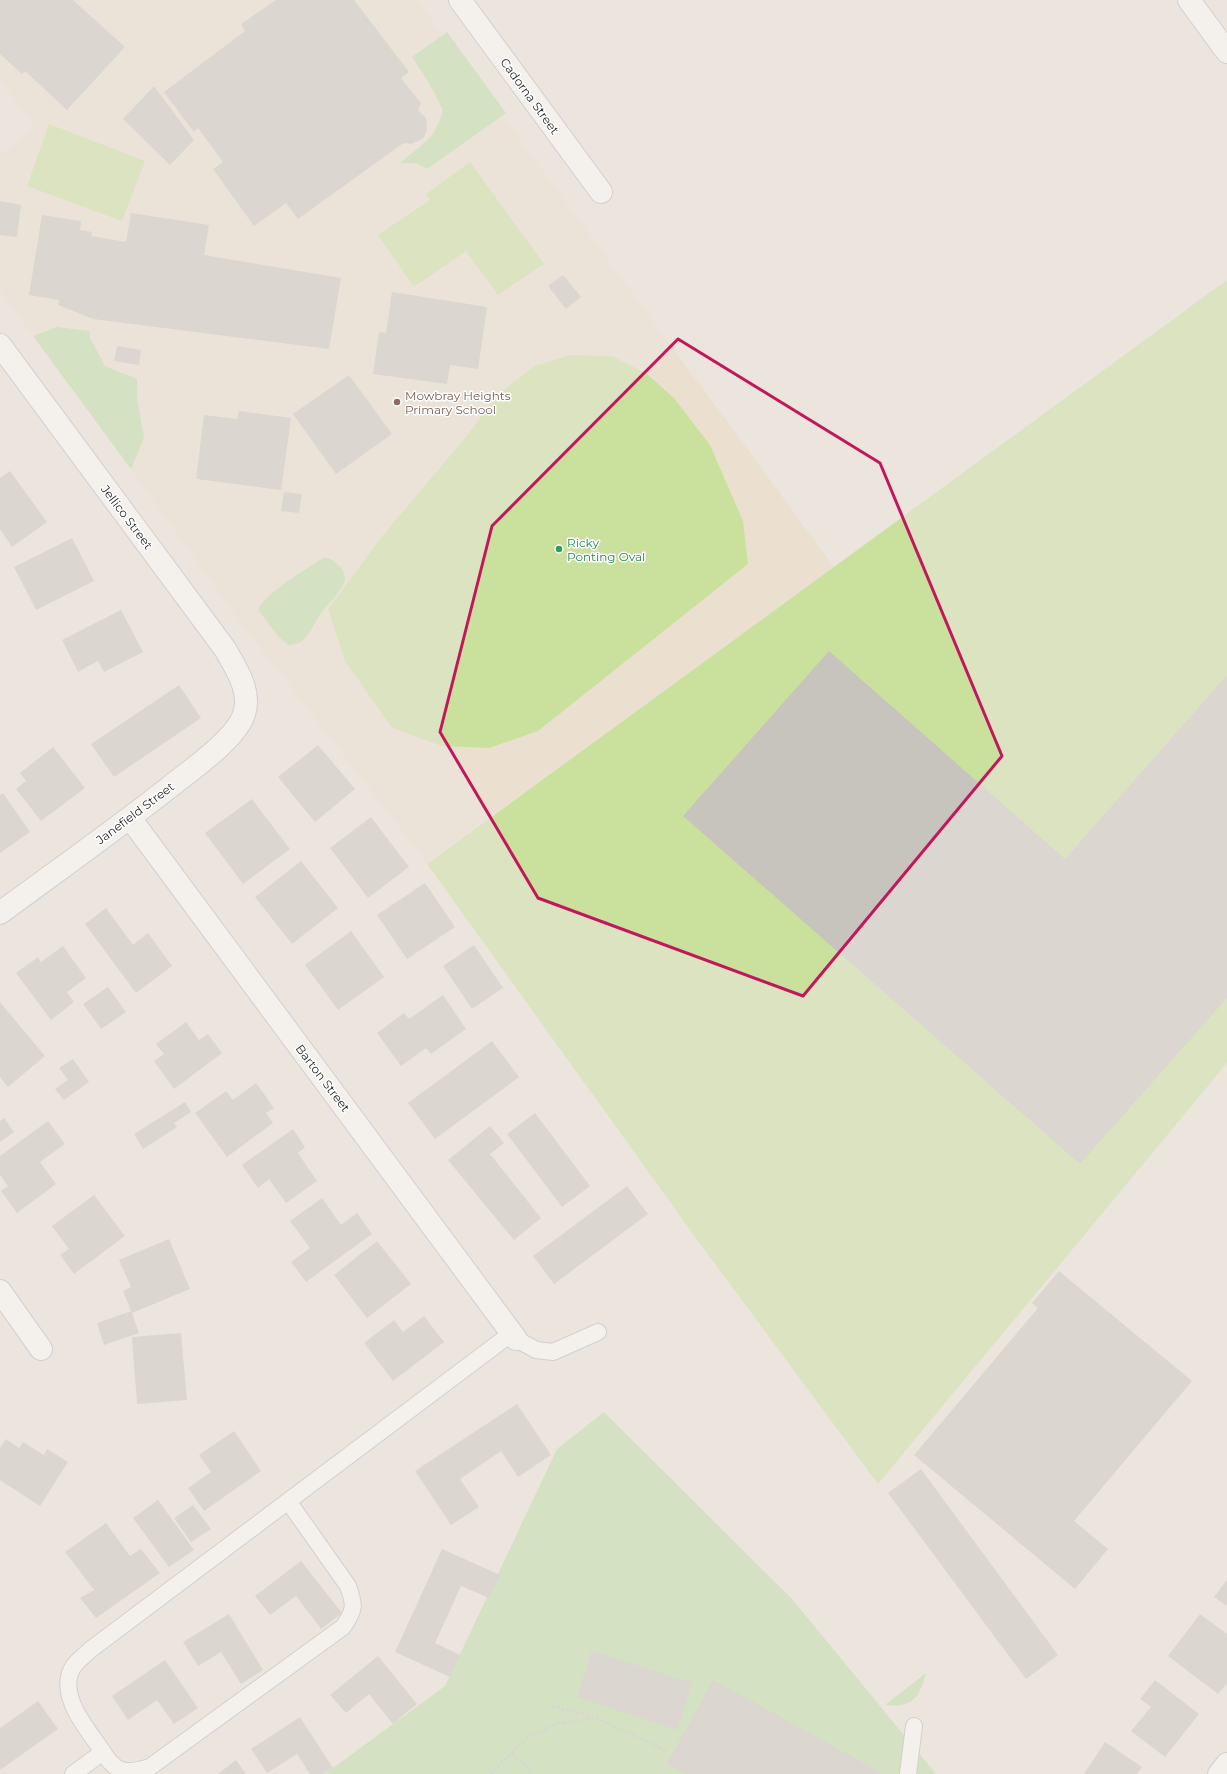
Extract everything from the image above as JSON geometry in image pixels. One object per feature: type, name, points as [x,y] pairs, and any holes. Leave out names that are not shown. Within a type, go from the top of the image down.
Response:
[{"type":"street","name":"Cadorna Street","points":[[460,0],[601,192]]},
{"type":"street","points":[[1189,0],[1227,52]]},
{"type":"street","name":"Jellico Street","points":[[0,345],[225,649],[239,674],[245,694]]},
{"type":"street","name":"Janefield Street","points":[[0,913],[130,818],[217,750],[234,730],[244,714],[245,694]]},
{"type":"street","name":"Barton Street","points":[[130,818],[514,1336]]},
{"type":"street","points":[[0,1291],[41,1348]]},
{"type":"street","points":[[1219,1774],[1227,1764]]},
{"type":"lane","points":[[288,1501],[348,1586],[354,1601],[352,1614],[343,1627],[150,1767],[133,1772],[121,1770],[110,1764],[71,1703],[68,1683],[72,1668],[90,1650],[288,1501],[514,1336],[536,1350],[553,1352],[598,1332]]},
{"type":"lane","points":[[908,1774],[914,1726]]},
{"type":"lane","points":[[73,1774],[103,1752]]},
{"type":"path","points":[[552,1706],[595,1717],[667,1751]]},
{"type":"path","points":[[490,1774],[528,1737],[557,1724],[595,1717]]},
{"type":"path","points":[[512,1752],[533,1774]]},
{"type":"highlighted area","points":[[678,339],[880,463],[1002,756],[803,996],[538,898],[440,732],[492,526]]},
{"type":"shaded area","name":"Mowbray Heights Primary School","points":[[0,0],[417,0],[834,567],[427,863],[235,615],[131,469],[0,291],[0,155],[35,128],[0,80]]},
{"type":"green space","points":[[447,32],[506,113],[427,169],[416,163],[400,163],[427,141],[432,135],[440,120],[443,110],[428,81],[412,57]]},
{"type":"green space","points":[[49,124],[145,161],[122,221],[27,186]]},
{"type":"green space","points":[[470,162],[544,264],[498,295],[466,251],[414,287],[378,235],[430,200],[426,194]]},
{"type":"green space","points":[[1227,280],[1227,1063],[878,1484],[698,1241],[427,864]]},
{"type":"green space","points":[[57,327],[90,331],[90,338],[105,366],[137,379],[137,398],[144,438],[131,469],[33,336]]},
{"type":"green space","name":"Ricky Ponting Oval","points":[[570,355],[612,356],[647,374],[674,398],[710,445],[743,521],[748,564],[538,731],[489,748],[442,746],[392,728],[345,661],[328,609],[383,535],[466,437],[498,394],[535,366]]},
{"type":"green space","points":[[325,557],[341,567],[345,578],[342,587],[319,616],[306,637],[299,643],[288,645],[278,636],[258,610],[262,603],[278,588]]},
{"type":"green space","points":[[604,1412],[792,1599],[936,1774],[325,1774],[445,1686],[557,1449]]},
{"type":"green space","points":[[926,1673],[921,1689],[913,1700],[902,1705],[885,1705]]},
{"type":"building","points":[[0,0],[73,0],[125,47],[67,110],[25,71],[22,74],[0,54]]},
{"type":"building","points":[[276,0],[354,0],[409,72],[401,78],[421,103],[418,110],[426,118],[427,129],[424,137],[420,140],[411,144],[402,144],[298,219],[286,203],[254,226],[213,169],[223,162],[198,128],[194,132],[164,92],[245,31],[241,24]]},
{"type":"building","points":[[154,86],[194,140],[170,165],[123,119]]},
{"type":"building","points":[[0,201],[21,205],[17,237],[0,235]]},
{"type":"building","points":[[131,213],[209,225],[204,255],[341,278],[329,349],[93,319],[58,305],[59,300],[29,295],[42,215],[81,221],[80,230],[92,232],[91,236],[126,242]]},
{"type":"building","points":[[563,275],[581,297],[566,309],[548,286]]},
{"type":"building","points":[[392,292],[487,307],[478,369],[450,365],[447,384],[373,374],[379,332],[386,333]]},
{"type":"building","points":[[117,346],[141,350],[139,365],[114,361]]},
{"type":"building","points":[[349,375],[392,434],[336,474],[293,414]]},
{"type":"building","points":[[239,411],[291,418],[281,490],[196,479],[204,415],[237,419]]},
{"type":"building","points":[[10,471],[47,522],[12,547],[0,529],[0,478]]},
{"type":"building","points":[[284,492],[302,494],[299,513],[281,511]]},
{"type":"building","points":[[72,538],[94,581],[36,610],[14,567]]},
{"type":"building","points":[[121,610],[143,652],[104,672],[98,661],[78,672],[62,640]]},
{"type":"building","points":[[829,651],[1065,859],[1227,675],[1227,998],[1080,1164],[683,816]]},
{"type":"building","points":[[179,685],[201,718],[114,777],[91,744]]},
{"type":"building","points":[[318,745],[355,789],[315,822],[278,777]]},
{"type":"building","points":[[53,747],[85,788],[41,821],[16,789],[26,781],[20,773]]},
{"type":"building","points":[[3,793],[30,832],[0,853],[0,795]]},
{"type":"building","points":[[252,799],[290,849],[243,884],[205,833]]},
{"type":"building","points":[[371,817],[409,867],[368,898],[330,848]]},
{"type":"building","points":[[301,861],[338,908],[292,944],[255,897]]},
{"type":"building","points":[[425,883],[455,927],[407,959],[377,915]]},
{"type":"building","points":[[106,908],[133,945],[148,933],[172,966],[136,993],[85,924]]},
{"type":"building","points":[[351,931],[384,977],[338,1010],[305,965]]},
{"type":"building","points":[[474,945],[503,988],[472,1009],[443,966]]},
{"type":"building","points":[[63,946],[86,978],[67,992],[74,1002],[51,1020],[16,973],[38,957],[41,962]]},
{"type":"building","points":[[108,987],[126,1012],[101,1029],[83,1004]]},
{"type":"building","points":[[443,995],[466,1029],[431,1054],[426,1048],[401,1066],[377,1033],[404,1013],[409,1019]]},
{"type":"building","points":[[0,1002],[45,1056],[8,1087],[0,1077]]},
{"type":"building","points":[[186,1022],[199,1040],[208,1034],[222,1053],[174,1089],[154,1061],[164,1054],[156,1044]]},
{"type":"building","points":[[492,1041],[519,1077],[435,1139],[408,1103]]},
{"type":"building","points":[[73,1059],[89,1082],[64,1100],[55,1089],[68,1080],[59,1068]]},
{"type":"building","points":[[256,1083],[274,1108],[266,1113],[273,1123],[227,1157],[195,1113],[226,1091],[233,1100]]},
{"type":"building","points":[[185,1102],[191,1112],[174,1123],[177,1127],[143,1149],[134,1134]]},
{"type":"building","points":[[535,1113],[590,1186],[562,1207],[507,1134]]},
{"type":"building","points":[[4,1118],[14,1132],[0,1142],[0,1121]]},
{"type":"building","points":[[48,1121],[65,1144],[40,1162],[56,1184],[17,1213],[1,1191],[8,1186],[0,1175],[0,1156]]},
{"type":"building","points":[[490,1126],[504,1143],[490,1154],[541,1218],[514,1240],[448,1160]]},
{"type":"building","points":[[293,1129],[305,1147],[298,1153],[317,1181],[286,1203],[269,1179],[258,1188],[242,1165]]},
{"type":"building","points":[[627,1186],[648,1214],[554,1284],[533,1256]]},
{"type":"building","points":[[94,1195],[125,1236],[74,1274],[60,1255],[69,1249],[52,1226]]},
{"type":"building","points":[[322,1198],[341,1225],[357,1213],[372,1234],[306,1282],[291,1262],[310,1248],[290,1221]]},
{"type":"building","points":[[169,1239],[190,1289],[132,1313],[139,1333],[104,1345],[97,1323],[131,1311],[123,1291],[131,1287],[119,1260]]},
{"type":"building","points":[[377,1241],[411,1284],[367,1318],[334,1275]]},
{"type":"building","points":[[1059,1271],[1192,1381],[1074,1521],[1108,1549],[1075,1589],[914,1455],[1038,1308],[1032,1303]]},
{"type":"building","points":[[424,1316],[444,1342],[393,1381],[364,1343],[394,1320],[403,1332]]},
{"type":"building","points":[[181,1333],[187,1400],[137,1404],[132,1337]]},
{"type":"building","points":[[517,1404],[551,1455],[518,1477],[501,1451],[460,1479],[479,1507],[451,1525],[415,1471]]},
{"type":"building","points":[[234,1431],[261,1471],[204,1511],[188,1488],[211,1472],[199,1455]]},
{"type":"building","points":[[6,1439],[19,1448],[23,1442],[44,1455],[47,1449],[68,1462],[40,1506],[0,1480],[0,1448]]},
{"type":"building","points":[[921,1469],[1058,1655],[1026,1679],[888,1493]]},
{"type":"building","points":[[158,1500],[194,1550],[169,1567],[133,1518]]},
{"type":"building","points":[[193,1505],[211,1529],[191,1542],[174,1518]]},
{"type":"building","points":[[106,1523],[130,1556],[141,1549],[160,1573],[96,1618],[80,1598],[94,1590],[65,1552]]},
{"type":"building","points":[[442,1549],[500,1575],[489,1598],[461,1586],[435,1643],[460,1655],[450,1677],[395,1652]]},
{"type":"building","points":[[301,1561],[342,1613],[321,1629],[296,1596],[270,1615],[255,1596]]},
{"type":"building","points":[[1227,1580],[1227,1606],[1214,1597]]},
{"type":"building","points":[[229,1614],[263,1670],[241,1684],[221,1652],[198,1666],[183,1642]]},
{"type":"building","points":[[1200,1614],[1227,1634],[1227,1683],[1218,1694],[1168,1656]]},
{"type":"building","points":[[592,1651],[692,1683],[677,1730],[577,1697]]},
{"type":"building","points":[[378,1656],[417,1704],[393,1724],[369,1694],[346,1713],[330,1695]]},
{"type":"building","points":[[165,1660],[198,1708],[174,1724],[157,1700],[128,1720],[112,1696]]},
{"type":"building","points":[[713,1680],[880,1772],[879,1774],[686,1774],[667,1764]]},
{"type":"building","points":[[1155,1680],[1199,1714],[1165,1757],[1131,1731],[1151,1707],[1140,1699]]},
{"type":"building","points":[[38,1701],[58,1729],[0,1770],[0,1728]]},
{"type":"building","points":[[300,1717],[333,1768],[323,1774],[310,1774],[297,1754],[267,1773],[251,1749]]},
{"type":"building","points":[[1105,1742],[1142,1767],[1137,1774],[1084,1774]]},
{"type":"building","points":[[236,1760],[246,1774],[218,1774]]},
{"type":"place","name":"Mowbray Heights Primary School","points":[[397,402]]},
{"type":"place","name":"Ricky Ponting Oval","points":[[559,549]]}]
